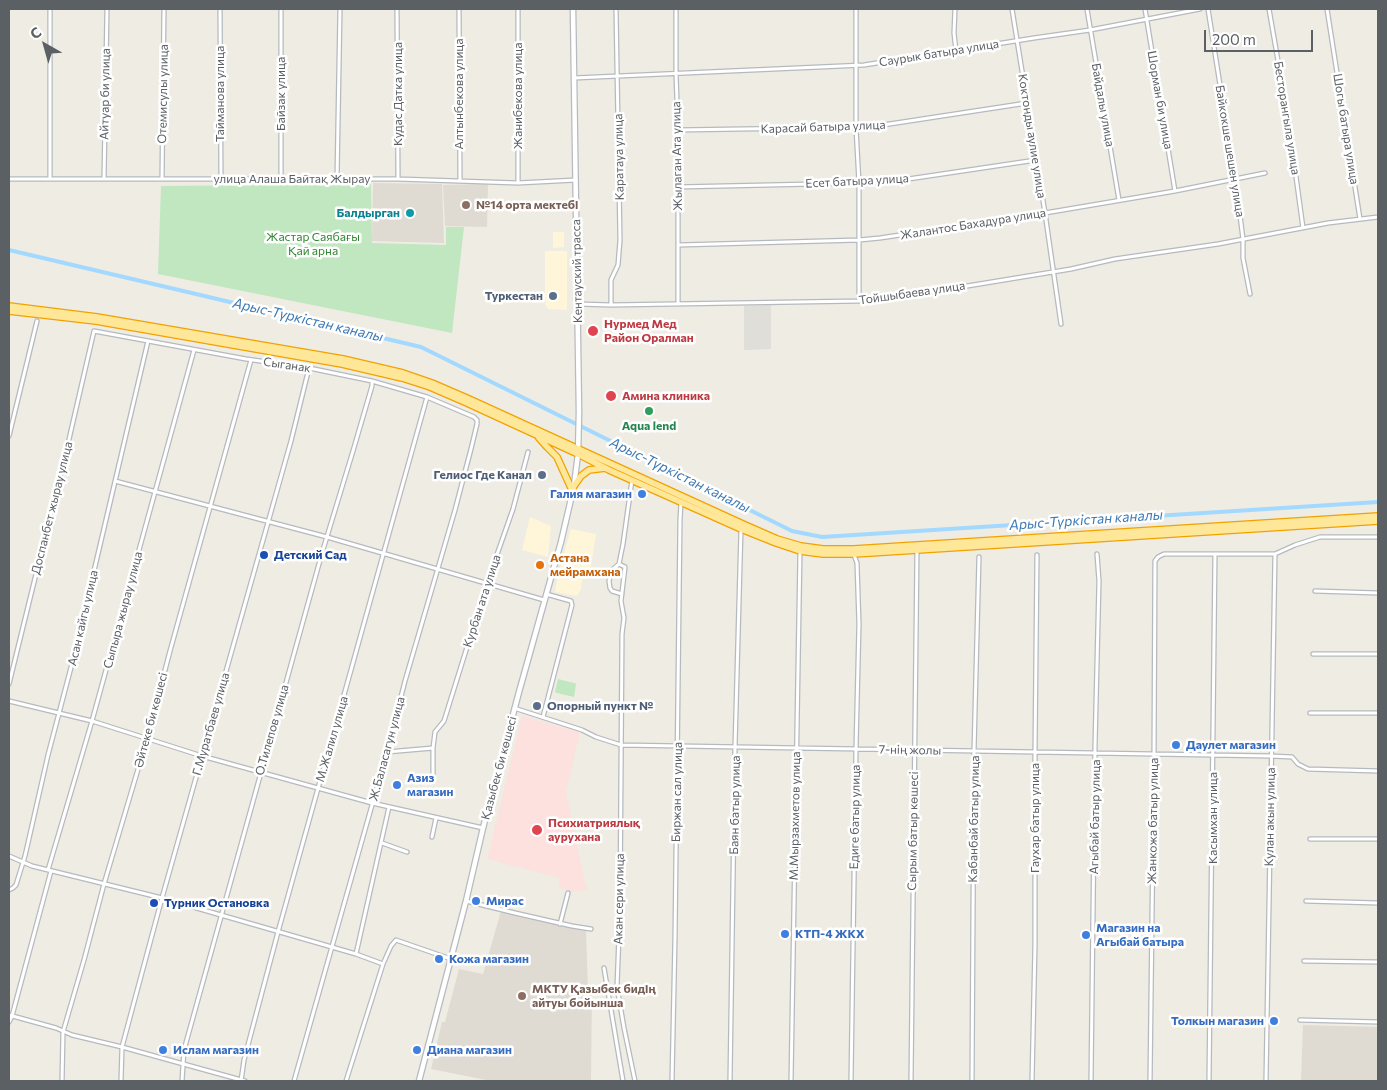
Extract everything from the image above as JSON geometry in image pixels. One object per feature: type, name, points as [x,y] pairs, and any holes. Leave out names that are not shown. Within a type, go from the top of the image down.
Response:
[{"type":"highway","points":[[9,306],[97,317],[380,367],[432,383],[578,452],[777,539],[801,546],[823,549],[854,549],[1378,516]]},
{"type":"highway","points":[[9,311],[96,321],[342,364],[379,372],[430,387],[578,452],[605,468],[741,529],[800,551],[823,554],[854,554],[1378,521]]},
{"type":"highway","points":[[538,436],[557,457],[573,488],[581,476],[589,470],[605,468]]},
{"type":"main road","name":"Кентауский трасса","points":[[573,9],[578,304],[578,434]]},
{"type":"main road","name":"Қазыбек би көшесі","points":[[419,1081],[514,708],[561,542],[573,488],[578,452],[578,434]]},
{"type":"street","points":[[50,9],[50,179]]},
{"type":"street","name":"Айтуар би улица","points":[[104,179],[107,9]]},
{"type":"street","name":"Отемисулы улица","points":[[162,179],[164,9]]},
{"type":"street","name":"Тайманова улица","points":[[220,9],[221,179]]},
{"type":"street","name":"Байзак улица","points":[[281,9],[281,179]]},
{"type":"street","points":[[337,180],[340,9]]},
{"type":"street","name":"Кудас Датка улица","points":[[398,9],[398,180]]},
{"type":"street","name":"Алтынбекова улица","points":[[459,9],[460,180]]},
{"type":"street","name":"Жанибекова улица","points":[[518,9],[518,182]]},
{"type":"street","name":"Каратауа улица","points":[[611,304],[611,280],[618,265],[620,240],[616,9]]},
{"type":"street","name":"Жылаган Ата улица","points":[[676,9],[678,304]]},
{"type":"street","points":[[856,9],[859,301]]},
{"type":"street","points":[[955,9],[954,33],[956,51]]},
{"type":"street","name":"Коктонды аулие улица","points":[[1012,9],[1045,213],[1060,324]]},
{"type":"street","name":"Байдалы улица","points":[[1087,9],[1119,200]]},
{"type":"street","name":"Шорман би улица","points":[[1145,9],[1175,191]]},
{"type":"street","name":"Саурык батыра улица","points":[[574,78],[864,66],[1090,30],[1200,9]]},
{"type":"street","name":"Байкокше шешен улица","points":[[1208,9],[1243,239],[1243,258],[1250,294]]},
{"type":"street","name":"Бесторангыла улица","points":[[1269,9],[1288,118],[1303,228]]},
{"type":"street","name":"Шогы батыра улица","points":[[1327,9],[1360,219]]},
{"type":"street","name":"Карасай батыра улица","points":[[678,130],[870,127],[1026,103]]},
{"type":"street","name":"Есет батыра улица","points":[[677,187],[859,184],[895,181],[1036,160]]},
{"type":"street","name":"Жалантос Бахадура улица","points":[[679,245],[880,238],[1175,191],[1265,172]]},
{"type":"street","name":"улица Алаша Байтақ Жырау","points":[[9,179],[460,180],[518,182],[576,180]]},
{"type":"street","name":"Тойшыбаева улица","points":[[578,304],[859,301],[894,298],[1115,259],[1378,216]]},
{"type":"street","points":[[9,436],[37,321]]},
{"type":"street","name":"Сыганак","points":[[94,331],[251,360],[310,368],[372,381],[427,397],[474,417]]},
{"type":"street","name":"Доспанбет жырау улица","points":[[9,684],[94,331]]},
{"type":"street","name":"Асан кайгы улица","points":[[9,890],[16,885],[23,862],[80,633],[148,341]]},
{"type":"street","name":"Сыпыра жырау улица","points":[[9,1022],[194,350]]},
{"type":"street","name":"Әйтеке би көшесі","points":[[62,1081],[64,1032],[251,360]]},
{"type":"street","name":"Г.Муратбаев улица","points":[[121,1081],[122,1047],[310,368]]},
{"type":"street","name":"О.Тилепов улица","points":[[182,1081],[184,1050],[260,772],[372,381]]},
{"type":"street","name":"М.Жалил улица","points":[[242,1081],[244,1060],[278,932],[427,397]]},
{"type":"street","name":"Ж.Баласагун улица","points":[[294,1081],[464,476],[477,421],[474,417]]},
{"type":"street","name":"Курбан ата улица","points":[[433,776],[435,732],[444,721],[486,583],[513,509],[528,452]]},
{"type":"street","name":"Акан сери улица","points":[[622,595],[612,591],[609,581],[612,570],[618,564],[623,544],[632,479]]},
{"type":"street","points":[[115,481],[268,520],[544,600]]},
{"type":"street","name":"Биржан сал улица","points":[[672,1081],[681,502]]},
{"type":"street","name":"Баян батыр улица","points":[[730,1081],[741,529]]},
{"type":"street","points":[[1215,554],[1275,554],[1320,537],[1378,537]]},
{"type":"street","name":"Сырым батыр көшесі","points":[[910,1081],[916,550]]},
{"type":"street","name":"М.Мырзахметов улица","points":[[791,1081],[800,551]]},
{"type":"street","name":"Едиге батыр улица","points":[[851,1081],[859,624],[857,563],[854,554]]},
{"type":"street","name":"Агыбай батыр улица","points":[[1092,1081],[1097,554]]},
{"type":"street","name":"Жанкожа батыр улица","points":[[1150,1081],[1155,561],[1164,554],[1215,554]]},
{"type":"street","name":"Касымхан улица","points":[[1209,1081],[1214,781],[1212,755],[1215,554]]},
{"type":"street","name":"Кулан акын улица","points":[[1266,1081],[1275,554]]},
{"type":"street","name":"Гаухар батыр улица","points":[[1032,1081],[1035,945],[1037,555]]},
{"type":"street","name":"Кабанбай батыр улица","points":[[972,1081],[974,751],[979,557]]},
{"type":"street","name":"Акан сери улица","points":[[618,564],[625,567],[621,601],[624,618],[622,634],[618,987],[635,1081]]},
{"type":"street","points":[[1315,592],[1378,593]]},
{"type":"street","points":[[543,717],[572,605],[571,601],[546,594]]},
{"type":"street","points":[[1313,654],[1378,654]]},
{"type":"street","points":[[9,702],[60,713],[202,756],[372,803],[483,828]]},
{"type":"street","name":"7-нің жолы","points":[[514,708],[621,745],[1271,756],[1292,757],[1298,764],[1308,770],[1378,772]]},
{"type":"street","points":[[1310,713],[1378,713]]},
{"type":"street","points":[[387,752],[433,748]]},
{"type":"street","points":[[356,954],[389,807]]},
{"type":"street","points":[[432,837],[436,818]]},
{"type":"street","points":[[1310,839],[1378,838]]},
{"type":"street","points":[[382,843],[407,852]]},
{"type":"street","points":[[9,856],[50,870],[162,898],[331,946],[383,964]]},
{"type":"street","points":[[560,924],[568,894]]},
{"type":"street","points":[[466,901],[560,924],[591,929]]},
{"type":"street","points":[[1306,901],[1378,903]]},
{"type":"street","points":[[346,1081],[383,964],[391,946],[396,940],[451,959]]},
{"type":"street","points":[[1304,961],[1378,962]]},
{"type":"street","points":[[604,968],[623,1081]]},
{"type":"street","points":[[10,1016],[242,1081]]},
{"type":"street","points":[[1300,1020],[1378,1022]]},
{"type":"shaded area","points":[[373,183],[442,184],[444,243],[372,241]]},
{"type":"shaded area","name":"№14 орта мектебі","points":[[488,184],[487,227],[445,226],[443,185]]},
{"type":"shaded area","points":[[553,232],[564,232],[564,247],[553,248]]},
{"type":"shaded area","points":[[545,251],[567,251],[567,310],[548,309],[545,304]]},
{"type":"shaded area","points":[[771,305],[771,349],[744,350],[744,306]]},
{"type":"shaded area","points":[[530,517],[551,526],[548,557],[522,550]]},
{"type":"shaded area","points":[[571,529],[596,534],[589,579],[582,579],[581,589],[577,596],[555,592]]},
{"type":"shaded area","points":[[522,716],[580,732],[566,792],[588,890],[571,892],[558,887],[560,878],[487,859]]},
{"type":"shaded area","name":"МКТУ Қазыбек бидің айтуы бойынша","points":[[501,911],[586,931],[588,991],[592,990],[591,1081],[491,1081],[431,1069],[442,1022],[445,1022],[459,969],[483,974]]},
{"type":"shaded area","points":[[1303,1025],[1378,1027],[1378,1081],[1301,1081]]},
{"type":"green space","name":"Жастар Саябағы Қай арна","points":[[371,184],[372,243],[446,245],[446,227],[464,227],[452,333],[158,274],[161,186]]},
{"type":"green space","points":[[558,679],[576,684],[574,697],[555,692]]},
{"type":"waterway","name":"Арыс-Түркістан каналы","points":[[9,250],[421,347],[792,531],[822,537],[1378,502]]},
{"type":"place","name":"№14 орта мектебі","points":[[466,205]]},
{"type":"place","name":"Балдырган","points":[[410,213]]},
{"type":"place","name":"Туркестан","points":[[553,296]]},
{"type":"place","name":"Нурмед Мед Район Оралман","points":[[593,331]]},
{"type":"place","name":"Амина клиника","points":[[611,396]]},
{"type":"place","name":"Aqua lend","points":[[649,411]]},
{"type":"place","name":"Гелиос Где Канал","points":[[542,475]]},
{"type":"place","name":"Галия магазин","points":[[642,494]]},
{"type":"place","name":"Детский Сад","points":[[264,555]]},
{"type":"place","name":"Астана мейрамхана","points":[[540,565]]},
{"type":"place","name":"Опорный пункт №","points":[[537,706]]},
{"type":"place","name":"Даулет магазин","points":[[1176,745]]},
{"type":"place","name":"Азиз магазин","points":[[397,785]]},
{"type":"place","name":"Психиатриялық аурухана","points":[[537,830]]},
{"type":"place","name":"Мирас","points":[[476,901]]},
{"type":"place","name":"Турник Остановка","points":[[154,903]]},
{"type":"place","name":"КТП-4 ЖКХ","points":[[785,934]]},
{"type":"place","name":"Магазин на Агыбай батыра","points":[[1086,935]]},
{"type":"place","name":"Кожа магазин","points":[[439,959]]},
{"type":"place","name":"МКТУ Қазыбек бидің айтуы бойынша","points":[[522,996]]},
{"type":"place","name":"Толкын магазин","points":[[1274,1021]]},
{"type":"place","name":"Ислам магазин","points":[[163,1050]]},
{"type":"place","name":"Диана магазин","points":[[417,1050]]}]
